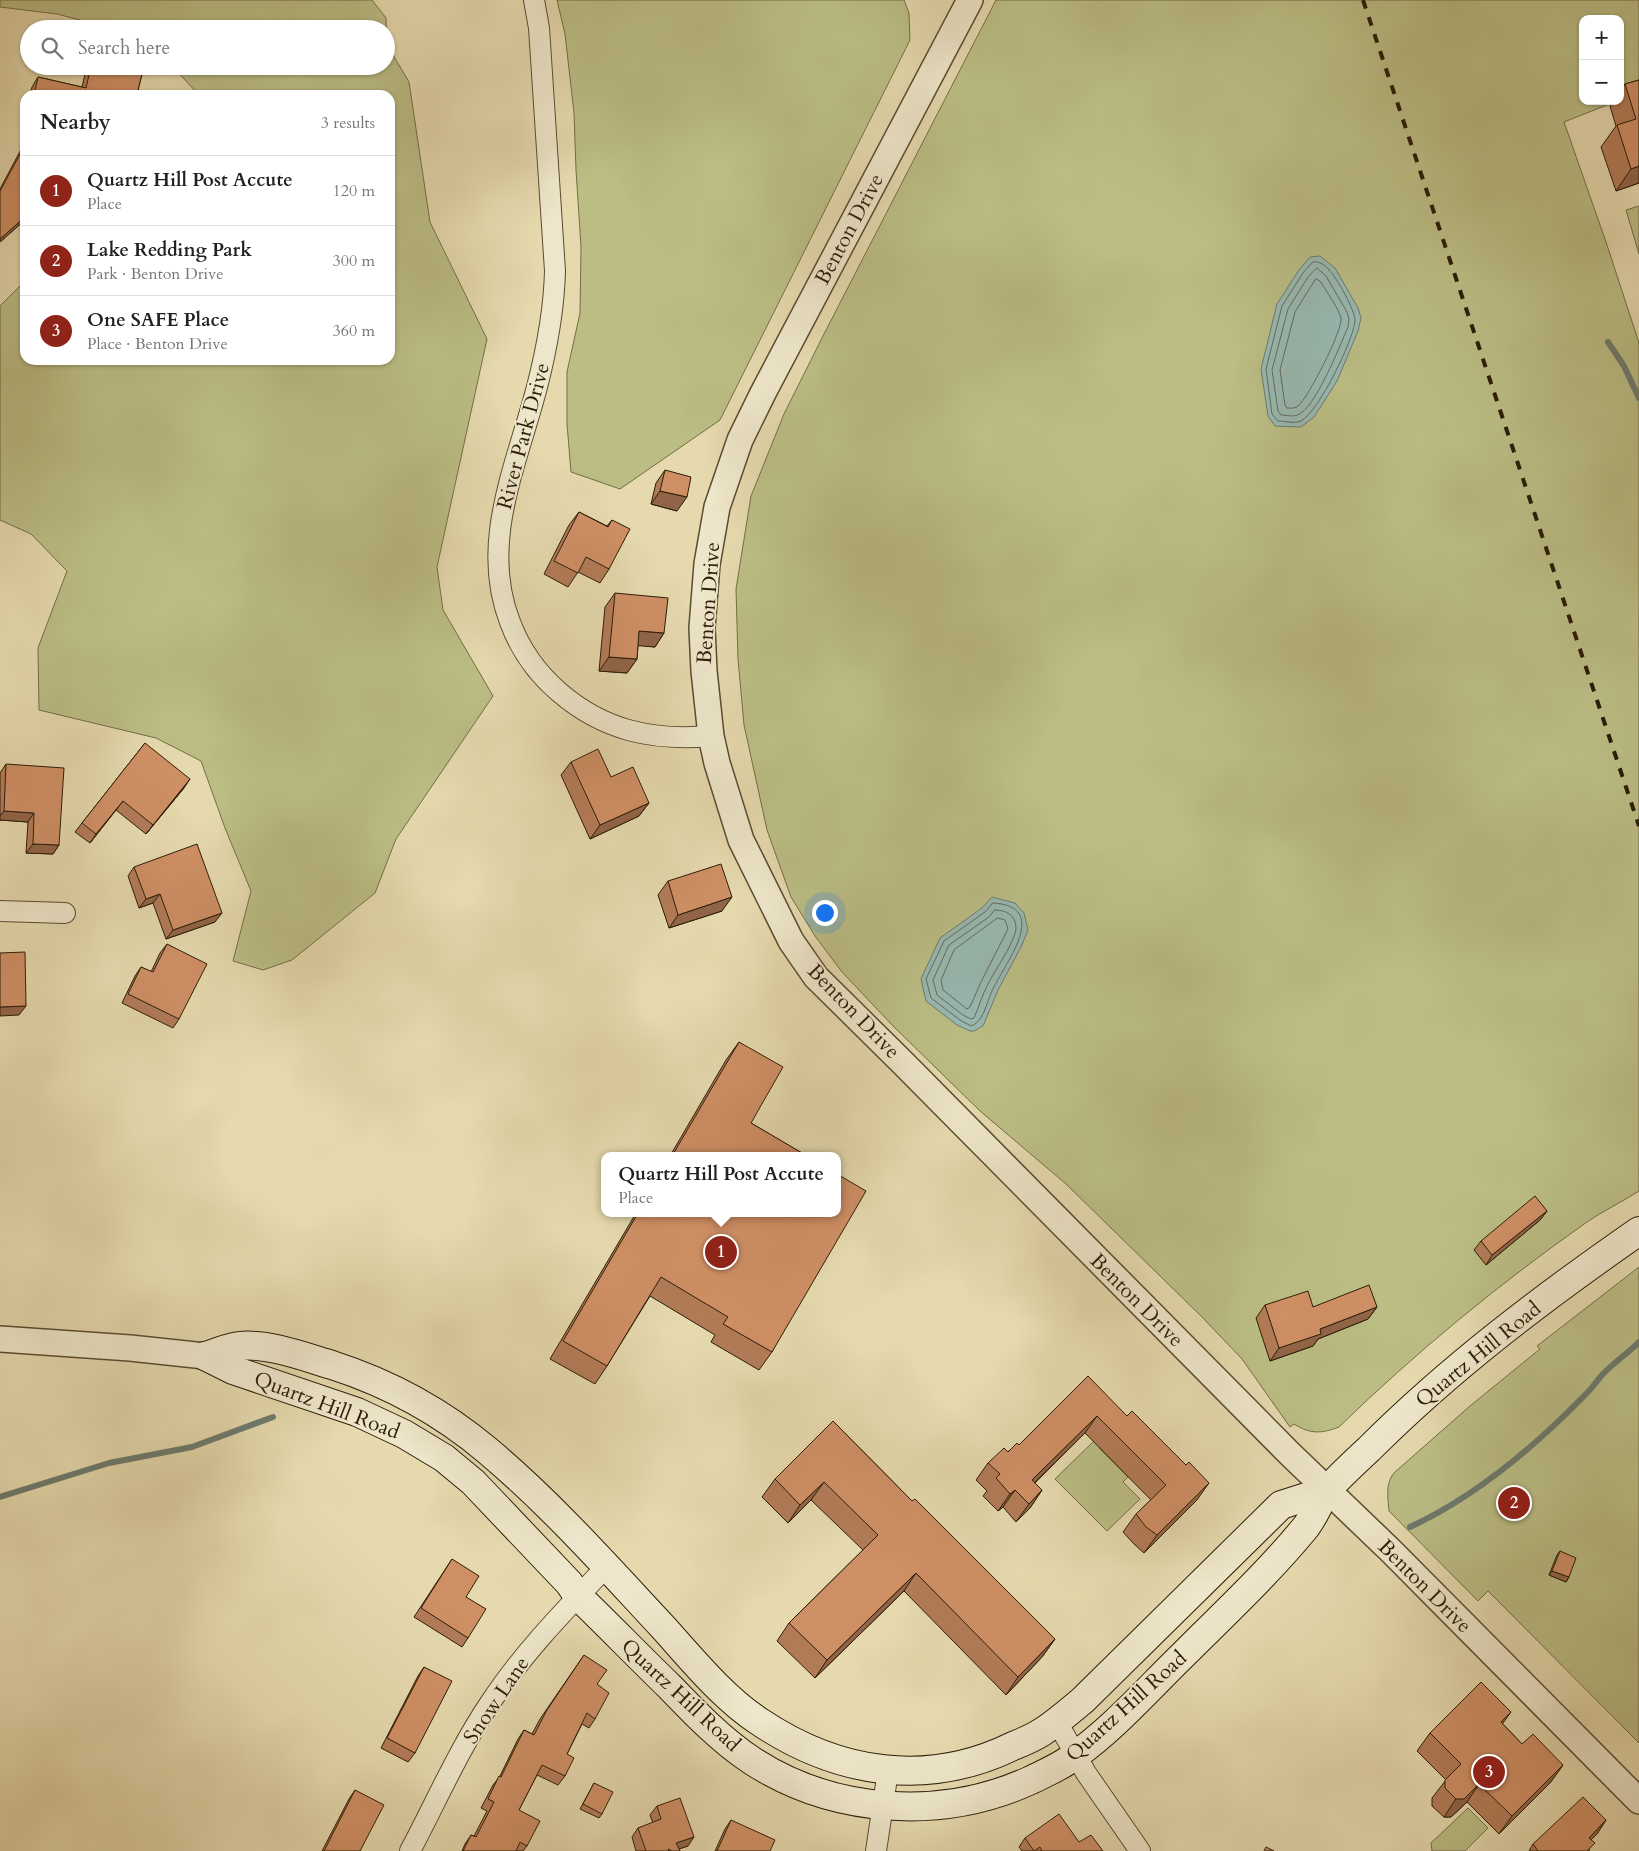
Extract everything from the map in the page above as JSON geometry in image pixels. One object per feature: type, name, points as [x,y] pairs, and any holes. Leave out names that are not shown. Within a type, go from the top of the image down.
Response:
[{"type":"main road","name":"Quartz Hill Road","points":[[205,1356],[233,1370],[357,1412],[404,1434],[444,1458],[473,1482],[551,1564],[578,1596],[704,1722],[748,1758],[777,1776],[804,1788],[832,1796],[913,1807],[938,1806],[1016,1787],[1076,1756],[1157,1680],[1280,1556],[1308,1524],[1328,1490],[1392,1426],[1458,1367],[1531,1309],[1639,1231]]},
{"type":"main road","name":"Quartz Hill Road","points":[[205,1356],[237,1346],[262,1347],[350,1371],[419,1403],[461,1430],[488,1451],[552,1511],[712,1680],[759,1722],[815,1752],[845,1763],[888,1771],[926,1770],[969,1763],[1000,1753],[1039,1734],[1057,1722],[1083,1700],[1281,1505],[1328,1490]]},
{"type":"street","name":"River Park Drive","points":[[534,0],[541,55],[555,271],[554,291],[548,343],[538,386],[502,512],[498,537],[497,563],[502,600],[514,634],[528,658],[552,686],[570,701],[598,718],[633,732],[668,737],[691,738],[711,736]]},
{"type":"street","name":"Benton Drive","points":[[970,0],[740,440],[717,507],[707,564],[702,628],[706,697],[717,763],[741,840],[791,941],[816,977],[1639,1801]]},
{"type":"street","points":[[0,911],[65,913]]},
{"type":"street","name":"Quartz Hill Road","points":[[0,1339],[170,1351],[205,1356]]},
{"type":"street","name":"Snow Lane","points":[[410,1851],[473,1730],[489,1704],[541,1637],[606,1567]]},
{"type":"street","points":[[1057,1722],[1076,1756],[1140,1851]]},
{"type":"street","points":[[876,1851],[888,1771]]},
{"type":"green space","points":[[0,0],[372,0],[386,20],[80,20],[57,14],[0,7]]},
{"type":"green space","points":[[557,0],[904,0],[909,13],[910,40],[720,420],[620,489],[571,472],[567,424],[567,372],[580,313],[581,247],[574,113],[565,34]]},
{"type":"green space","points":[[996,0],[1639,0],[1639,93],[1624,99],[1624,15],[1579,15],[1579,105],[1607,105],[1564,122],[1639,343],[1639,1191],[1587,1222],[1490,1294],[1398,1372],[1339,1427],[1316,1432],[1305,1430],[1294,1424],[1290,1427],[1242,1359],[1202,1317],[1066,1184],[980,1111],[893,1026],[842,972],[815,936],[791,897],[767,830],[744,725],[738,659],[736,589],[751,496],[784,414]]},
{"type":"green space","points":[[395,58],[409,82],[430,222],[487,339],[437,567],[443,610],[493,696],[396,839],[375,893],[292,960],[263,970],[233,961],[251,891],[225,828],[201,761],[156,738],[39,710],[38,648],[67,571],[31,534],[0,520],[0,306],[20,286],[20,365],[395,365],[395,90],[194,90],[180,75],[395,75]]},
{"type":"green space","points":[[1639,206],[1639,254],[1626,210]]},
{"type":"green space","points":[[1639,1267],[1639,1743],[1488,1591],[1478,1601],[1389,1511],[1388,1485],[1395,1472],[1470,1406],[1540,1349],[1537,1346]]},
{"type":"green space","points":[[1096,1439],[1100,1449],[1128,1477],[1123,1482],[1140,1499],[1107,1531],[1055,1479]]},
{"type":"green space","points":[[1468,1808],[1488,1828],[1465,1851],[1432,1851],[1431,1843]]},
{"type":"water","points":[[1320,256],[1335,268],[1358,308],[1361,318],[1358,331],[1337,381],[1314,417],[1301,427],[1275,426],[1268,416],[1261,369],[1277,304],[1299,270],[1310,257]]},
{"type":"water","points":[[992,897],[1015,903],[1024,913],[1028,930],[998,990],[983,1026],[970,1031],[957,1025],[926,1001],[921,979],[940,938],[982,908]]},
{"type":"building","points":[[89,75],[142,75],[138,90],[35,90],[38,77],[86,88]]},
{"type":"building","points":[[1639,80],[1639,166],[1631,169],[1617,125],[1636,119],[1625,84]]},
{"type":"building","points":[[20,154],[20,221],[0,239],[0,191]]},
{"type":"building","points":[[665,470],[691,477],[687,497],[660,491]]},
{"type":"building","points":[[579,512],[608,527],[612,520],[630,529],[609,569],[586,557],[578,573],[554,561]]},
{"type":"building","points":[[615,593],[668,598],[664,633],[639,631],[637,659],[609,657]]},
{"type":"building","points":[[145,743],[190,779],[153,825],[123,801],[96,834],[82,823]]},
{"type":"building","points":[[598,749],[611,777],[633,767],[649,803],[600,825],[571,762]]},
{"type":"building","points":[[6,764],[64,768],[59,845],[33,844],[34,813],[4,811]]},
{"type":"building","points":[[197,844],[222,913],[173,930],[160,894],[146,899],[134,867]]},
{"type":"building","points":[[721,864],[732,897],[678,915],[668,881]]},
{"type":"building","points":[[167,944],[207,964],[179,1019],[128,994],[141,967],[153,972]]},
{"type":"building","points":[[25,952],[26,1006],[0,1007],[0,953]]},
{"type":"building","points":[[739,1042],[783,1067],[751,1123],[800,1152],[674,1152]]},
{"type":"building","points":[[841,1176],[866,1191],[772,1352],[723,1324],[728,1317],[661,1277],[607,1366],[563,1341],[636,1217],[841,1217]]},
{"type":"building","points":[[1535,1196],[1547,1211],[1492,1255],[1481,1241]]},
{"type":"building","points":[[1369,1285],[1377,1307],[1320,1329],[1321,1334],[1279,1348],[1265,1305],[1308,1291],[1313,1307]]},
{"type":"building","points":[[1088,1376],[1127,1416],[1132,1411],[1186,1465],[1189,1462],[1209,1483],[1157,1535],[1146,1527],[1136,1514],[1166,1485],[1097,1416],[1032,1480],[1042,1490],[1029,1504],[1015,1490],[1010,1494],[996,1478],[1000,1474],[988,1463],[1004,1448],[1008,1452],[1017,1443],[1019,1445]]},
{"type":"building","points":[[833,1421],[912,1501],[915,1499],[1055,1639],[1018,1677],[916,1573],[827,1660],[789,1623],[878,1535],[824,1482],[800,1505],[775,1479]]},
{"type":"building","points":[[1560,1551],[1576,1558],[1569,1577],[1552,1571]]},
{"type":"building","points":[[452,1559],[479,1576],[466,1597],[486,1609],[468,1638],[421,1608]]},
{"type":"building","points":[[584,1655],[607,1670],[597,1684],[609,1693],[595,1719],[587,1713],[567,1754],[574,1758],[565,1776],[542,1765],[519,1810],[540,1821],[527,1846],[520,1842],[516,1851],[463,1851],[471,1835],[476,1837],[494,1802],[488,1799],[524,1730],[534,1735],[547,1710]]},
{"type":"building","points":[[424,1667],[452,1681],[415,1753],[387,1738]]},
{"type":"building","points":[[1481,1682],[1511,1712],[1501,1722],[1522,1744],[1533,1734],[1563,1765],[1512,1816],[1479,1784],[1464,1799],[1456,1799],[1445,1788],[1445,1780],[1461,1764],[1430,1733]]},
{"type":"building","points":[[594,1783],[613,1792],[602,1814],[583,1804]]},
{"type":"building","points":[[355,1790],[384,1805],[360,1851],[324,1851]]},
{"type":"building","points":[[1583,1797],[1606,1820],[1589,1838],[1595,1843],[1587,1851],[1538,1851],[1533,1844]]},
{"type":"building","points":[[680,1798],[694,1837],[676,1843],[680,1851],[668,1849],[669,1851],[646,1851],[638,1828],[661,1819],[657,1806]]},
{"type":"building","points":[[1059,1814],[1079,1842],[1091,1835],[1103,1851],[1042,1851],[1040,1847],[1034,1851],[1025,1838]]},
{"type":"building","points":[[731,1820],[775,1840],[770,1851],[717,1851]]},
{"type":"building","points":[[1266,1847],[1274,1851],[1264,1851]]},
{"type":"waterway","points":[[1608,342],[1624,366],[1639,398]]},
{"type":"waterway","points":[[1410,1527],[1457,1501],[1502,1470],[1543,1435],[1585,1395],[1606,1371],[1639,1342]]},
{"type":"waterway","points":[[0,1497],[109,1463],[192,1447],[273,1417]]},
{"type":"railway","points":[[1363,0],[1639,826]]},
{"type":"place","name":"Quartz Hill Post Accute","points":[[721,1252]]},
{"type":"place","name":"Lake Redding Park","points":[[1514,1503]]},
{"type":"place","name":"One SAFE Place","points":[[1489,1772]]}]
